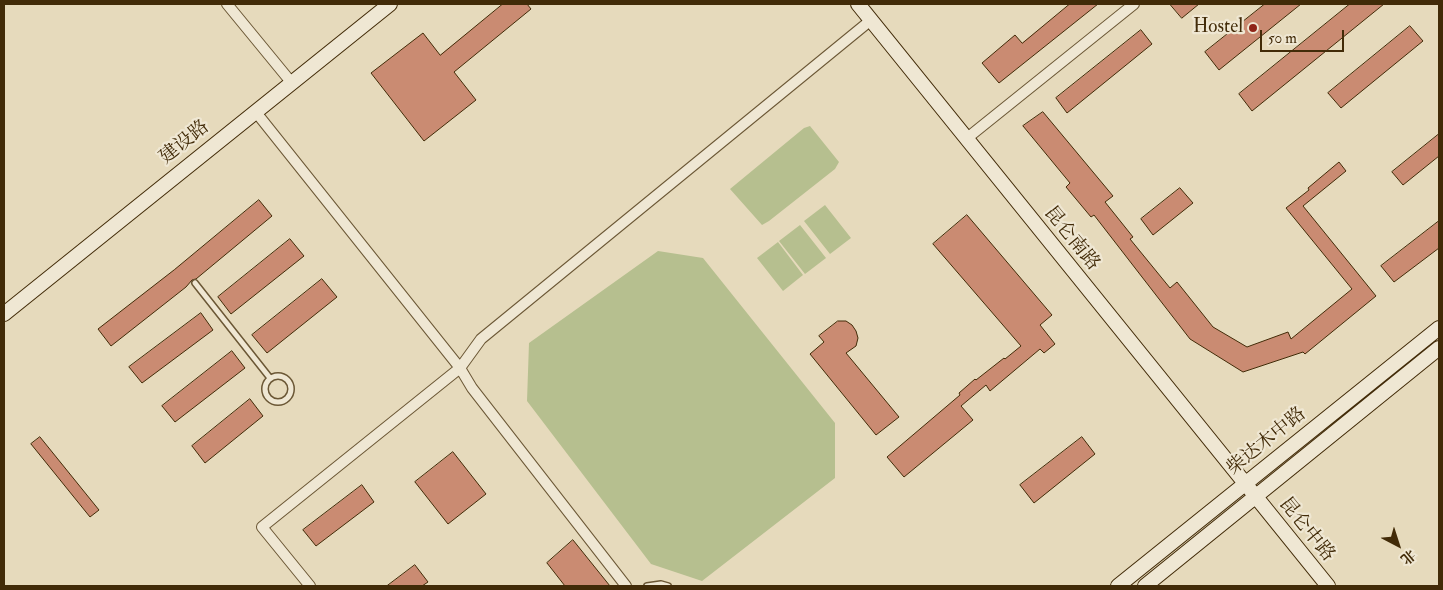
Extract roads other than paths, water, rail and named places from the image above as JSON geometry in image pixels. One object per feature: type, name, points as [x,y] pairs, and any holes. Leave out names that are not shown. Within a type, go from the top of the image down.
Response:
[{"type":"main road","name":"建设路","points":[[4,314],[254,111],[390,4]]},
{"type":"main road","name":"昆仑南路","points":[[858,4],[1255,497]]},
{"type":"main road","name":"柴达木中路","points":[[1118,586],[1439,328]]},
{"type":"main road","name":"柴达木中路","points":[[1146,586],[1439,348]]},
{"type":"main road","name":"昆仑中路","points":[[1255,497],[1328,586]]},
{"type":"street","points":[[227,4],[291,82]]},
{"type":"street","points":[[966,139],[1134,4]]},
{"type":"street","points":[[310,586],[262,527],[460,368],[481,339],[871,20]]},
{"type":"street","points":[[254,111],[460,368],[472,388],[626,586]]},
{"type":"lane","points":[[195,283],[270,378]]},
{"type":"lane","points":[[280,375],[289,381],[292,390],[287,400],[277,402],[268,397],[265,387],[270,378],[280,375]]},
{"type":"lane","points":[[647,586],[661,584],[668,586]]},
{"type":"place","name":"Hostel","points":[[1253,28]]}]
